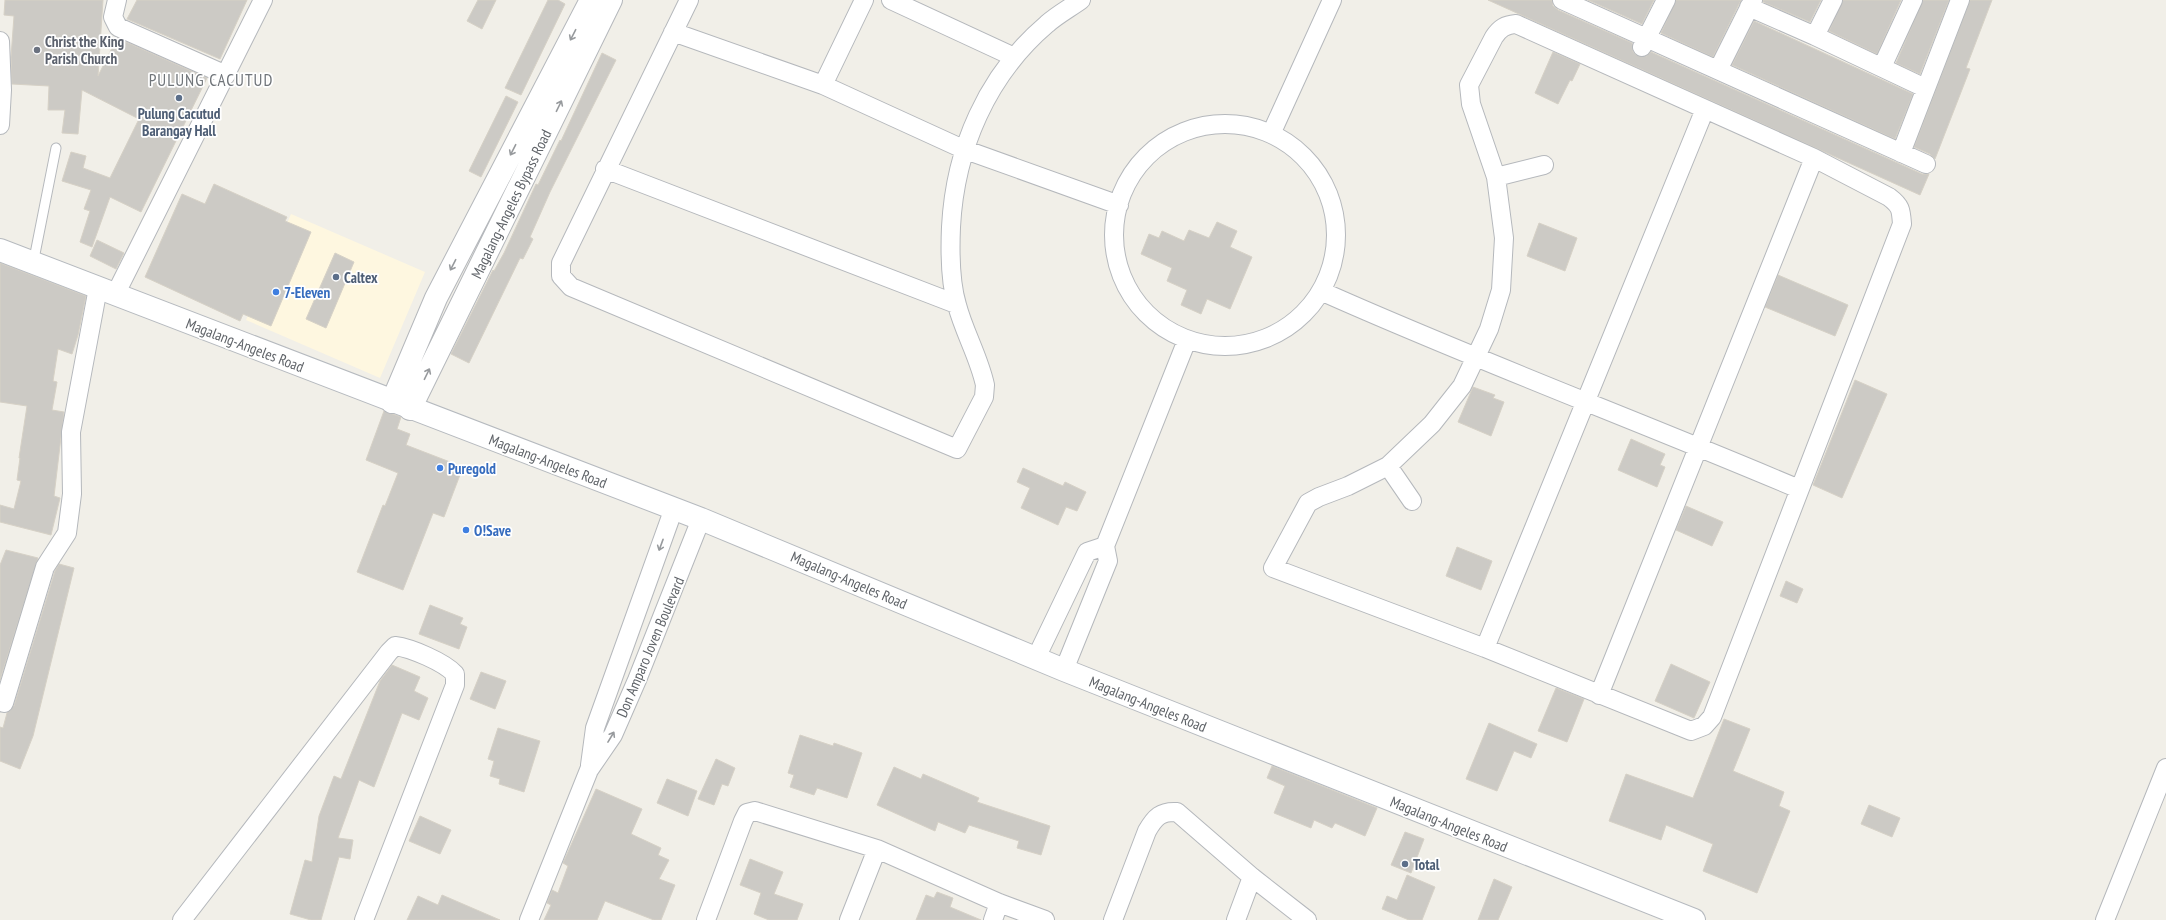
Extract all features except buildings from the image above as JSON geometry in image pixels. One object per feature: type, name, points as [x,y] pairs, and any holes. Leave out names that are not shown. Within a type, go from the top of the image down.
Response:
[{"type":"main road","name":"Magalang-Angeles Bypass Road","points":[[401,405],[436,298],[591,0]]},
{"type":"main road","name":"Magalang-Angeles Bypass Road","points":[[401,405],[611,0]]},
{"type":"main road","name":"Magalang-Angeles Road","points":[[0,250],[401,405],[674,508],[1064,670],[1660,914],[1687,919]]},
{"type":"street","points":[[117,0],[113,17],[118,27],[226,74]]},
{"type":"street","points":[[4,703],[45,568],[67,533],[72,494],[71,432],[106,292],[226,74],[263,0]]},
{"type":"street","points":[[689,0],[561,262],[561,276],[571,287],[957,449],[984,396],[985,385],[956,304],[950,248],[953,195],[964,149],[977,113],[1014,57],[1047,24],[1082,0]]},
{"type":"street","points":[[823,84],[864,0]]},
{"type":"street","points":[[891,0],[1014,57]]},
{"type":"street","points":[[1271,134],[1332,0]]},
{"type":"street","points":[[1644,42],[1666,0]]},
{"type":"street","points":[[1815,36],[1833,0]]},
{"type":"street","points":[[1882,67],[1913,0]]},
{"type":"street","points":[[1901,153],[1960,0]]},
{"type":"street","points":[[1572,2],[1644,42],[1718,70],[1926,164]]},
{"type":"street","points":[[1718,70],[1751,4],[1925,88]]},
{"type":"street","points":[[1516,24],[1705,109],[1814,158],[1898,203],[1902,224],[1712,717],[1704,726],[1691,731],[1598,695],[1485,648],[1272,568],[1308,503],[1319,497],[1348,486],[1388,466],[1432,424],[1462,386],[1489,329],[1501,290],[1504,238],[1496,177],[1471,104],[1468,85],[1499,30],[1507,25],[1516,24]]},
{"type":"street","points":[[673,32],[823,84],[964,149],[1118,206]]},
{"type":"street","points":[[0,41],[2,90],[0,125]]},
{"type":"street","points":[[1485,648],[1705,109]]},
{"type":"street","points":[[1220,124],[1243,125],[1271,134],[1301,154],[1310,165],[1319,177],[1333,210],[1336,246],[1323,292],[1303,315],[1285,329],[1261,341],[1231,347],[1203,345],[1188,340],[1165,329],[1135,300],[1120,270],[1114,235],[1118,206],[1132,174],[1146,159],[1160,145],[1192,129],[1220,124]]},
{"type":"street","points":[[1598,695],[1814,158]]},
{"type":"street","points":[[1496,177],[1544,165]]},
{"type":"street","points":[[606,169],[956,304]]},
{"type":"street","points":[[1323,292],[1475,359],[1587,401],[1799,489]]},
{"type":"street","points":[[1064,670],[1108,561],[1105,546],[1188,340]]},
{"type":"street","points":[[1388,466],[1412,501]]},
{"type":"street","name":"Don Amparo Joven Boulevard","points":[[589,770],[595,728],[674,508]]},
{"type":"street","name":"Don Amparo Joven Boulevard","points":[[529,920],[589,770],[613,735],[637,680],[701,519]]},
{"type":"street","points":[[1036,658],[1086,552],[1105,546]]},
{"type":"street","points":[[650,574],[676,584]]},
{"type":"street","points":[[637,613],[661,622]]},
{"type":"street","points":[[182,920],[389,652],[395,646],[404,647],[449,667],[455,674],[455,685],[364,920]]},
{"type":"street","points":[[616,671],[637,680]]},
{"type":"street","points":[[2105,920],[2166,768]]},
{"type":"street","points":[[706,920],[747,812],[755,811],[877,850],[999,903],[1045,920]]},
{"type":"street","points":[[1113,920],[1147,831],[1159,814],[1166,812],[1177,812],[1252,877],[1307,920]]},
{"type":"street","points":[[849,920],[877,850]]},
{"type":"street","points":[[1236,920],[1252,877]]},
{"type":"street","points":[[993,920],[999,903]]},
{"type":"lane","points":[[33,264],[56,148]]},
{"type":"shaded area","points":[[291,214],[425,272],[380,378],[246,320]]},
{"type":"place","name":"Christ the King Parish Church","points":[[37,50]]},
{"type":"place","name":"Pulung Cacutud Barangay Hall","points":[[179,98]]},
{"type":"place","name":"Caltex","points":[[336,277]]},
{"type":"place","name":"7-Eleven","points":[[276,292]]},
{"type":"place","name":"Puregold","points":[[440,468]]},
{"type":"place","name":"O!Save","points":[[466,530]]},
{"type":"place","name":"Total","points":[[1405,864]]},
{"type":"district","name":"PULUNG CACUTUD","points":[[211,80]]}]
